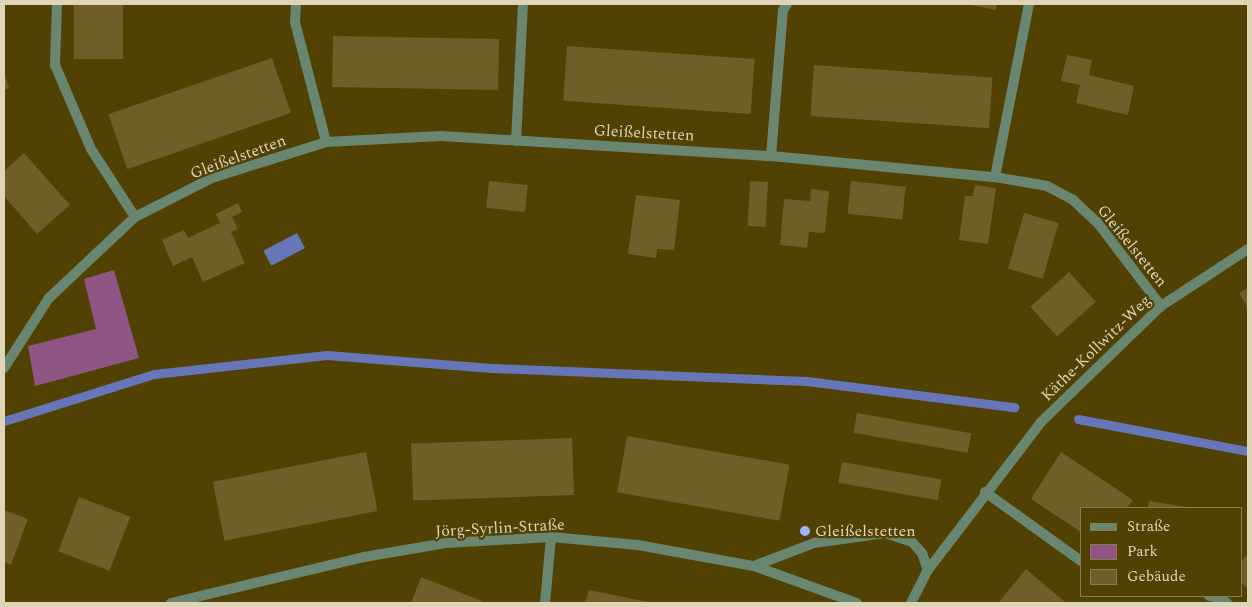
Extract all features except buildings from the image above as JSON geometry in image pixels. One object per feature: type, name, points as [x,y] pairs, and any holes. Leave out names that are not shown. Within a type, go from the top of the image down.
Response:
[{"type":"street","points":[[56,4],[56,65],[91,149],[135,217]]},
{"type":"street","points":[[296,4],[295,22],[326,142]]},
{"type":"street","points":[[516,141],[523,4]]},
{"type":"street","points":[[771,156],[783,10],[787,4]]},
{"type":"street","points":[[996,177],[1029,4]]},
{"type":"street","name":"Gleißelstetten","points":[[4,368],[7,355],[49,298],[135,217],[212,178],[326,142],[441,136],[771,156],[996,177],[1047,186],[1073,200],[1097,222],[1161,306]]},
{"type":"street","name":"Käthe-Kollwitz-Weg","points":[[911,603],[928,570],[985,492],[1041,422],[1161,306],[1248,249]]},
{"type":"street","points":[[985,492],[1080,560]]},
{"type":"street","points":[[754,566],[814,543],[885,532],[912,542],[922,553],[928,570]]},
{"type":"street","points":[[545,603],[550,537]]},
{"type":"street","name":"Jörg-Syrlin-Straße","points":[[171,603],[364,557],[446,543],[550,537],[638,545],[754,566],[857,603]]},
{"type":"street","points":[[1214,597],[1227,603]]},
{"type":"green space","points":[[114,270],[139,358],[35,386],[28,346],[96,329],[84,279]]},
{"type":"water","points":[[297,233],[305,248],[271,266],[263,251]]},
{"type":"waterway","points":[[4,421],[154,374],[327,355],[494,368],[807,381],[1014,407]]},
{"type":"waterway","points":[[1078,419],[1248,451]]},
{"type":"place","name":"Gleißelstetten","points":[[805,531]]}]
